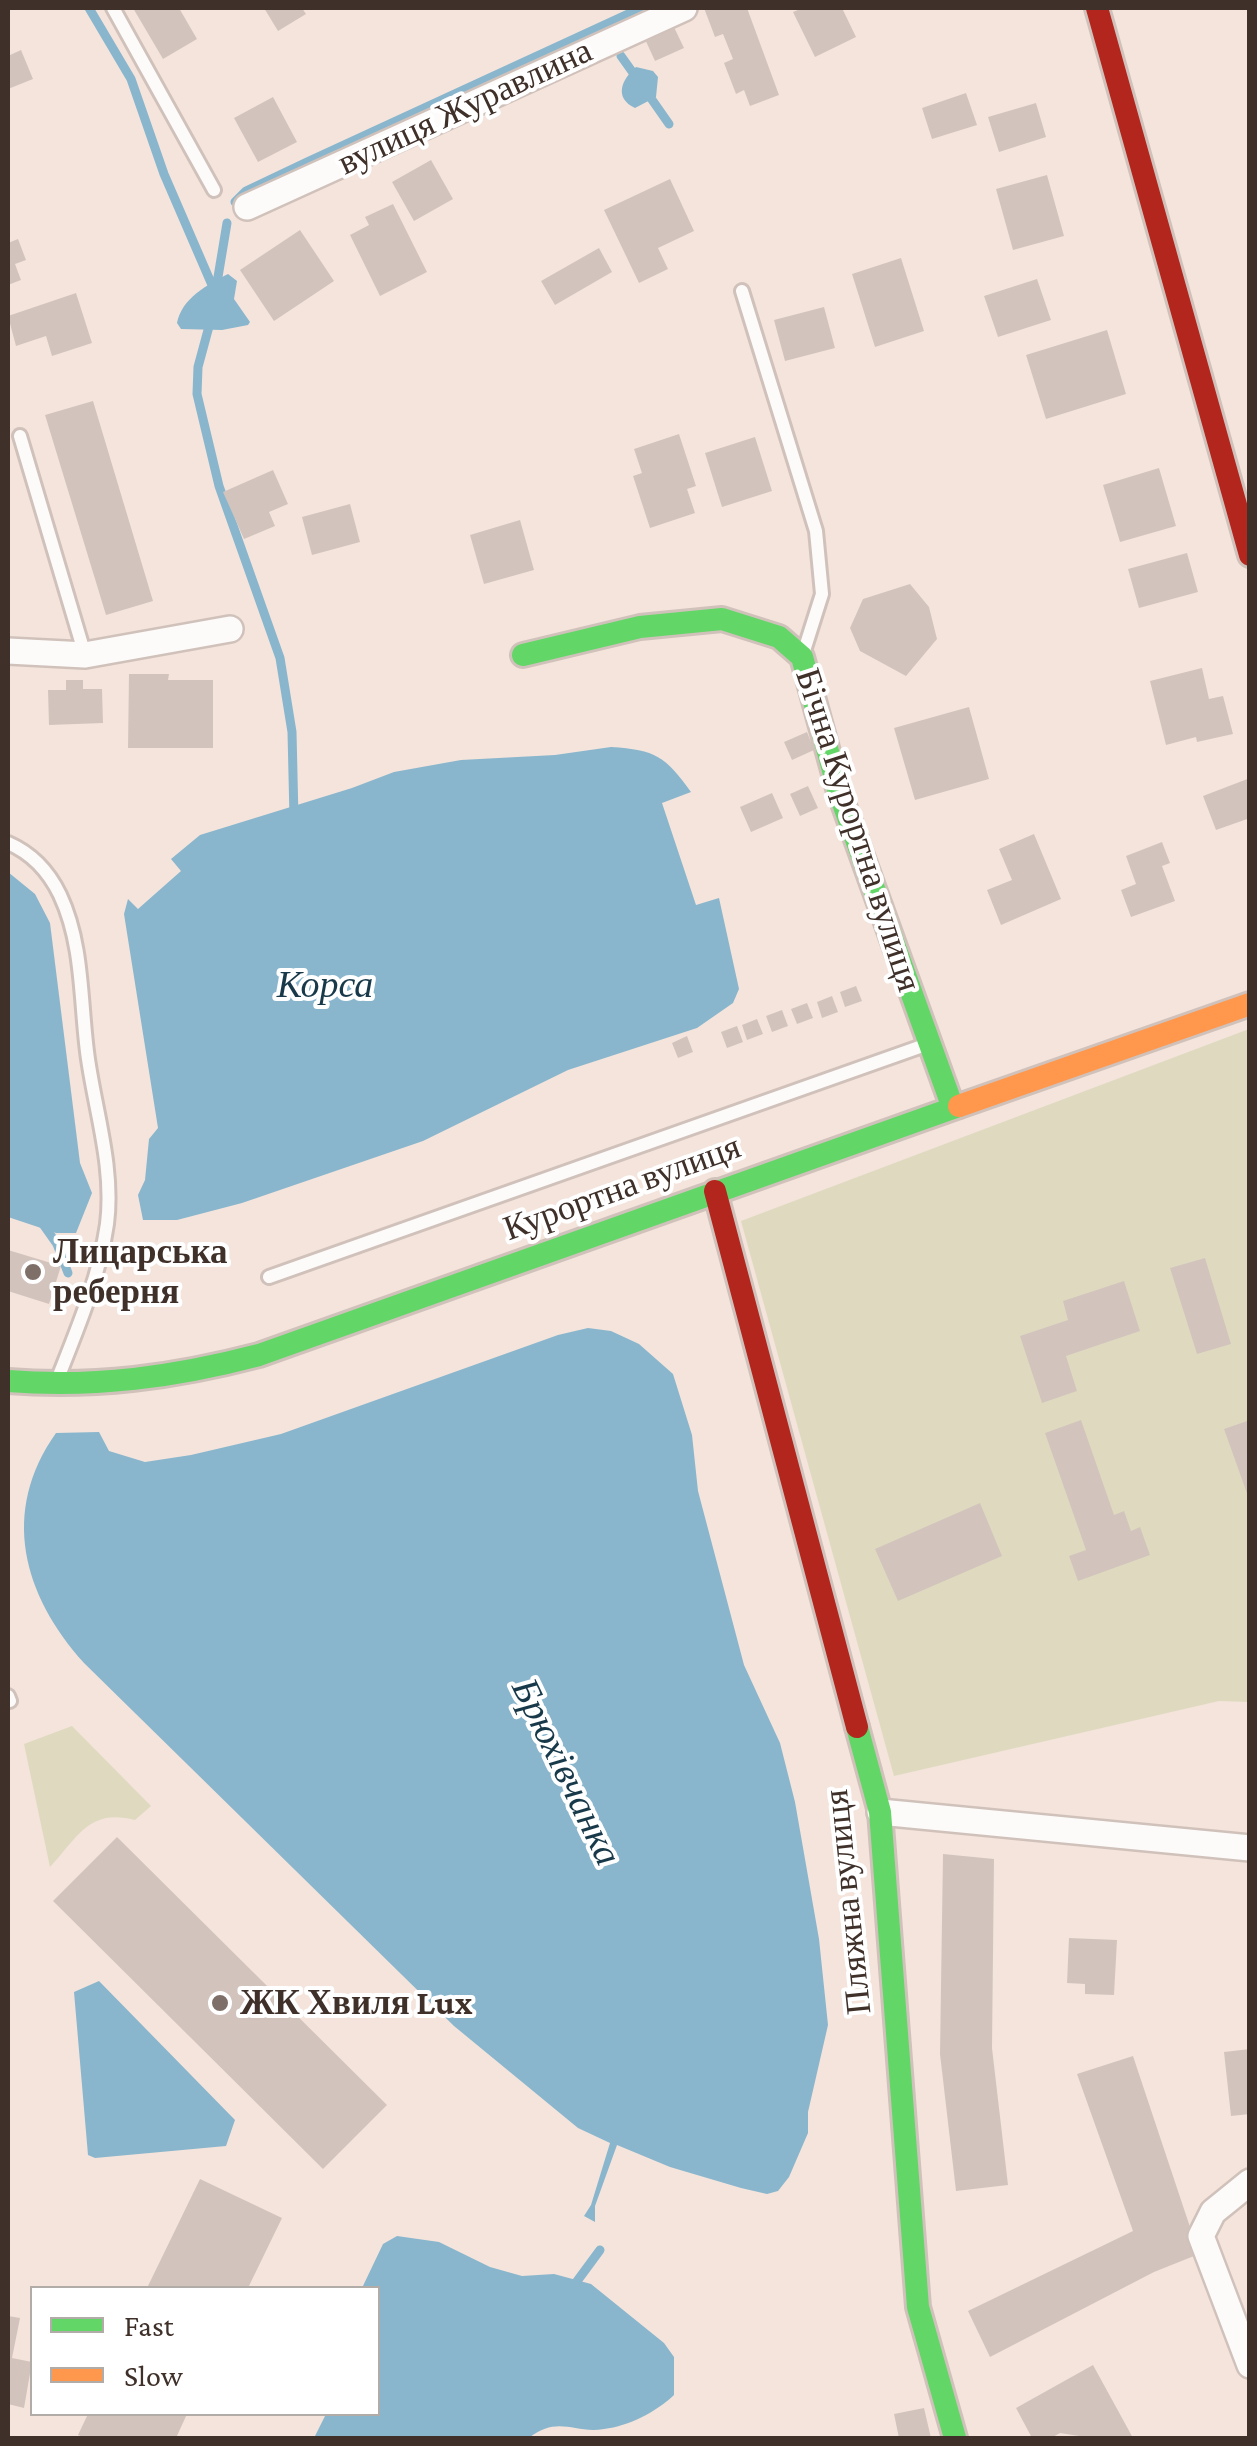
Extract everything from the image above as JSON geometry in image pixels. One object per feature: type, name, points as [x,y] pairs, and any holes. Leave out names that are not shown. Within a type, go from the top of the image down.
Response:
[{"type":"street","name":"вулиця Журавлина","points":[[247,207],[684,8]]},
{"type":"street","points":[[1097,8],[1250,555]]},
{"type":"street","name":"Бічна Курортна вулиця","points":[[524,655],[640,627],[722,620],[779,637],[802,657],[839,792],[953,1108]]},
{"type":"street","points":[[8,651],[85,655],[230,629]]},
{"type":"street","name":"Курортна вулиця","points":[[8,1381],[55,1385],[125,1382],[231,1364],[294,1345],[715,1191],[1250,1004]]},
{"type":"street","name":"Пляжна вулиця","points":[[715,1191],[880,1812],[918,2307],[954,2438]]},
{"type":"street","points":[[880,1812],[1250,1848]]},
{"type":"street","points":[[1250,2182],[1213,2212],[1201,2236],[1250,2366]]},
{"type":"lane","points":[[113,8],[214,190]]},
{"type":"lane","points":[[742,291],[816,531],[822,594],[802,657]]},
{"type":"lane","points":[[20,436],[85,655]]},
{"type":"lane","points":[[8,843],[32,857],[47,873],[71,924],[106,1158],[107,1224],[98,1266],[55,1385]]},
{"type":"lane","points":[[269,1277],[930,1044]]},
{"type":"shaded area","points":[[1249,1029],[1249,1702],[1219,1701],[894,1776],[741,1221]]},
{"type":"shaded area","points":[[72,1726],[151,1806],[135,1820],[119,1817],[95,1822],[50,1867],[24,1744]]},
{"type":"water","points":[[636,67],[653,71],[658,77],[656,97],[635,108],[624,99],[622,89]]},
{"type":"water","points":[[228,274],[237,281],[234,299],[250,322],[248,325],[222,330],[181,329],[177,323],[184,306]]},
{"type":"water","name":"Корса","points":[[611,747],[658,757],[691,792],[662,803],[696,905],[719,898],[739,989],[733,1003],[697,1028],[568,1070],[423,1141],[242,1203],[177,1220],[143,1220],[138,1195],[145,1180],[149,1139],[158,1128],[124,914],[128,899],[138,909],[181,871],[171,859],[200,835],[394,772],[461,760],[555,755]]},
{"type":"water","points":[[8,872],[35,894],[50,923],[80,1163],[92,1193],[76,1233],[56,1233],[8,1217]]},
{"type":"water","points":[[588,1328],[611,1331],[639,1344],[673,1374],[692,1435],[698,1491],[744,1665],[780,1743],[795,1802],[819,1939],[828,2025],[808,2112],[808,2133],[789,2177],[778,2191],[767,2194],[741,2188],[670,2167],[617,2145],[595,2206],[595,2222],[584,2216],[610,2143],[578,2128],[454,2026],[84,1663],[63,1637],[34,1581],[24,1523],[28,1493],[56,1433],[99,1432],[109,1451],[145,1462],[191,1455],[281,1434],[558,1335]]},
{"type":"water","points":[[99,1981],[235,2120],[226,2146],[95,2158],[88,2155],[74,1992]]},
{"type":"water","points":[[397,2236],[439,2242],[490,2267],[522,2276],[554,2274],[591,2284],[664,2343],[674,2357],[674,2395],[623,2425],[593,2430],[558,2426],[529,2438],[314,2438],[325,2416],[380,2416],[380,2286],[363,2286],[383,2244]]},
{"type":"building","points":[[133,8],[179,8],[197,39],[163,59]]},
{"type":"building","points":[[264,8],[302,8],[306,14],[278,31]]},
{"type":"building","points":[[704,8],[747,8],[779,95],[750,106],[744,90],[736,94],[724,63],[733,59],[723,34],[715,37]]},
{"type":"building","points":[[803,8],[842,8],[856,37],[815,57],[793,12]]},
{"type":"building","points":[[673,25],[684,48],[655,61],[644,37]]},
{"type":"building","points":[[21,50],[33,79],[8,89],[8,56]]},
{"type":"building","points":[[966,93],[977,125],[932,139],[922,108]]},
{"type":"building","points":[[273,97],[297,142],[258,162],[234,118]]},
{"type":"building","points":[[1036,103],[1046,137],[999,152],[988,117]]},
{"type":"building","points":[[431,160],[453,199],[414,221],[392,182]]},
{"type":"building","points":[[1047,175],[1064,236],[1013,250],[996,189]]},
{"type":"building","points":[[670,179],[694,231],[658,248],[668,269],[639,283],[604,210]]},
{"type":"building","points":[[393,204],[427,272],[380,296],[350,235],[369,225],[365,217]]},
{"type":"building","points":[[300,230],[334,281],[274,321],[240,270]]},
{"type":"building","points":[[18,239],[26,260],[15,264],[21,280],[8,285],[8,243]]},
{"type":"building","points":[[599,248],[612,272],[555,305],[541,281]]},
{"type":"building","points":[[901,258],[924,331],[875,347],[852,274]]},
{"type":"building","points":[[1037,279],[1051,320],[998,337],[984,296]]},
{"type":"building","points":[[76,293],[92,343],[52,356],[46,336],[16,346],[8,316]]},
{"type":"building","points":[[824,307],[835,348],[785,361],[774,320]]},
{"type":"building","points":[[1107,330],[1126,394],[1046,419],[1026,355]]},
{"type":"building","points":[[93,401],[153,601],[106,615],[45,415]]},
{"type":"building","points":[[679,434],[696,486],[687,489],[695,513],[650,528],[633,476],[642,473],[634,449]]},
{"type":"building","points":[[755,437],[772,491],[722,507],[705,453]]},
{"type":"building","points":[[1159,468],[1176,526],[1120,542],[1103,485]]},
{"type":"building","points":[[273,470],[288,504],[269,512],[275,526],[244,539],[223,492]]},
{"type":"building","points":[[350,504],[360,542],[312,555],[302,517]]},
{"type":"building","points":[[520,520],[534,570],[484,584],[470,535]]},
{"type":"building","points":[[1187,553],[1198,592],[1139,608],[1128,569]]},
{"type":"building","points":[[910,584],[929,607],[937,639],[906,676],[860,651],[850,628],[863,599]]},
{"type":"building","points":[[1202,668],[1209,699],[1223,696],[1233,734],[1197,742],[1196,737],[1166,745],[1150,681]]},
{"type":"building","points":[[129,674],[169,674],[168,680],[213,680],[213,748],[128,748]]},
{"type":"building","points":[[66,680],[83,680],[83,689],[102,689],[103,723],[49,725],[48,690],[66,690]]},
{"type":"building","points":[[969,707],[989,779],[915,800],[894,728]]},
{"type":"building","points":[[807,732],[814,750],[792,760],[784,742]]},
{"type":"building","points":[[1250,778],[1250,818],[1216,830],[1203,796]]},
{"type":"building","points":[[808,786],[818,808],[800,816],[790,794]]},
{"type":"building","points":[[772,793],[783,818],[751,832],[740,807]]},
{"type":"building","points":[[1034,834],[1061,899],[1001,925],[987,890],[1012,880],[999,849]]},
{"type":"building","points":[[1162,842],[1170,863],[1162,866],[1175,901],[1131,917],[1121,890],[1136,884],[1126,856]]},
{"type":"building","points":[[856,986],[862,1001],[845,1007],[840,992]]},
{"type":"building","points":[[832,996],[838,1012],[822,1018],[817,1002]]},
{"type":"building","points":[[807,1003],[813,1018],[797,1024],[791,1009]]},
{"type":"building","points":[[782,1010],[788,1026],[772,1032],[766,1016]]},
{"type":"building","points":[[757,1019],[763,1034],[747,1040],[742,1025]]},
{"type":"building","points":[[737,1026],[743,1042],[727,1048],[721,1032]]},
{"type":"building","points":[[687,1036],[693,1052],[678,1058],[672,1043]]},
{"type":"building","name":"Лицарська реберня","points":[[8,1250],[61,1266],[49,1304],[8,1291]]},
{"type":"building","points":[[1205,1258],[1231,1344],[1197,1354],[1170,1268]]},
{"type":"building","points":[[1124,1281],[1140,1331],[1066,1356],[1077,1391],[1042,1403],[1020,1336],[1068,1320],[1063,1301]]},
{"type":"building","points":[[1081,1420],[1114,1515],[1124,1511],[1131,1531],[1140,1527],[1150,1555],[1078,1581],[1069,1556],[1086,1550],[1045,1433]]},
{"type":"building","points":[[1250,1420],[1250,1499],[1249,1499],[1224,1429]]},
{"type":"building","points":[[980,1503],[1002,1556],[898,1601],[875,1549]]},
{"type":"building","name":"ЖК Хвиля Lux","points":[[117,1837],[387,2105],[323,2169],[53,1901]]},
{"type":"building","points":[[943,1854],[994,1859],[992,2048],[1008,2185],[956,2191],[940,2054]]},
{"type":"building","points":[[1069,1938],[1117,1940],[1114,1995],[1085,1994],[1085,1984],[1067,1983]]},
{"type":"building","points":[[1250,2049],[1250,2114],[1231,2116],[1224,2052]]},
{"type":"building","points":[[1133,2056],[1199,2254],[1154,2272],[990,2357],[968,2311],[1133,2231],[1077,2074]]},
{"type":"building","points":[[200,2179],[282,2218],[249,2286],[148,2286]]},
{"type":"building","points":[[8,2316],[20,2318],[12,2358],[30,2362],[30,2374],[24,2408],[8,2404]]},
{"type":"building","points":[[1093,2365],[1133,2438],[1060,2433],[1051,2438],[1032,2438],[1016,2408]]},
{"type":"building","points":[[924,2408],[931,2438],[899,2438],[894,2414]]},
{"type":"building","points":[[87,2416],[186,2416],[176,2438],[78,2435]]},
{"type":"waterway","points":[[89,8],[131,79],[164,174],[215,292]]},
{"type":"waterway","points":[[235,202],[246,191],[641,8]]},
{"type":"waterway","points":[[621,56],[636,77]]},
{"type":"waterway","points":[[648,94],[669,124]]},
{"type":"waterway","points":[[216,289],[227,223]]},
{"type":"waterway","points":[[211,319],[198,367],[197,394],[219,486],[280,658],[292,732],[294,818]]},
{"type":"waterway","name":"Брюхівчанка","points":[[40,1220],[57,1244],[68,1273]]},
{"type":"waterway","name":"Брюхівчанка","points":[[572,2288],[600,2250]]},
{"type":"traffic: fast","points":[[523,655],[640,627],[722,619],[779,637],[802,657],[839,792],[953,1108]]},
{"type":"traffic: fast","points":[[8,1381],[72,1383],[134,1379],[259,1355],[959,1106]]},
{"type":"traffic: fast","points":[[857,1727],[880,1812],[918,2307],[955,2438]]},
{"type":"traffic: slow","points":[[959,1106],[1250,1004]]},
{"type":"traffic: jam","points":[[1097,8],[1250,555]]},
{"type":"traffic: jam","points":[[715,1191],[857,1727]]},
{"type":"place","name":"Лицарська реберня","points":[[33,1272]]},
{"type":"place","name":"ЖК Хвиля Lux","points":[[220,2003]]}]
